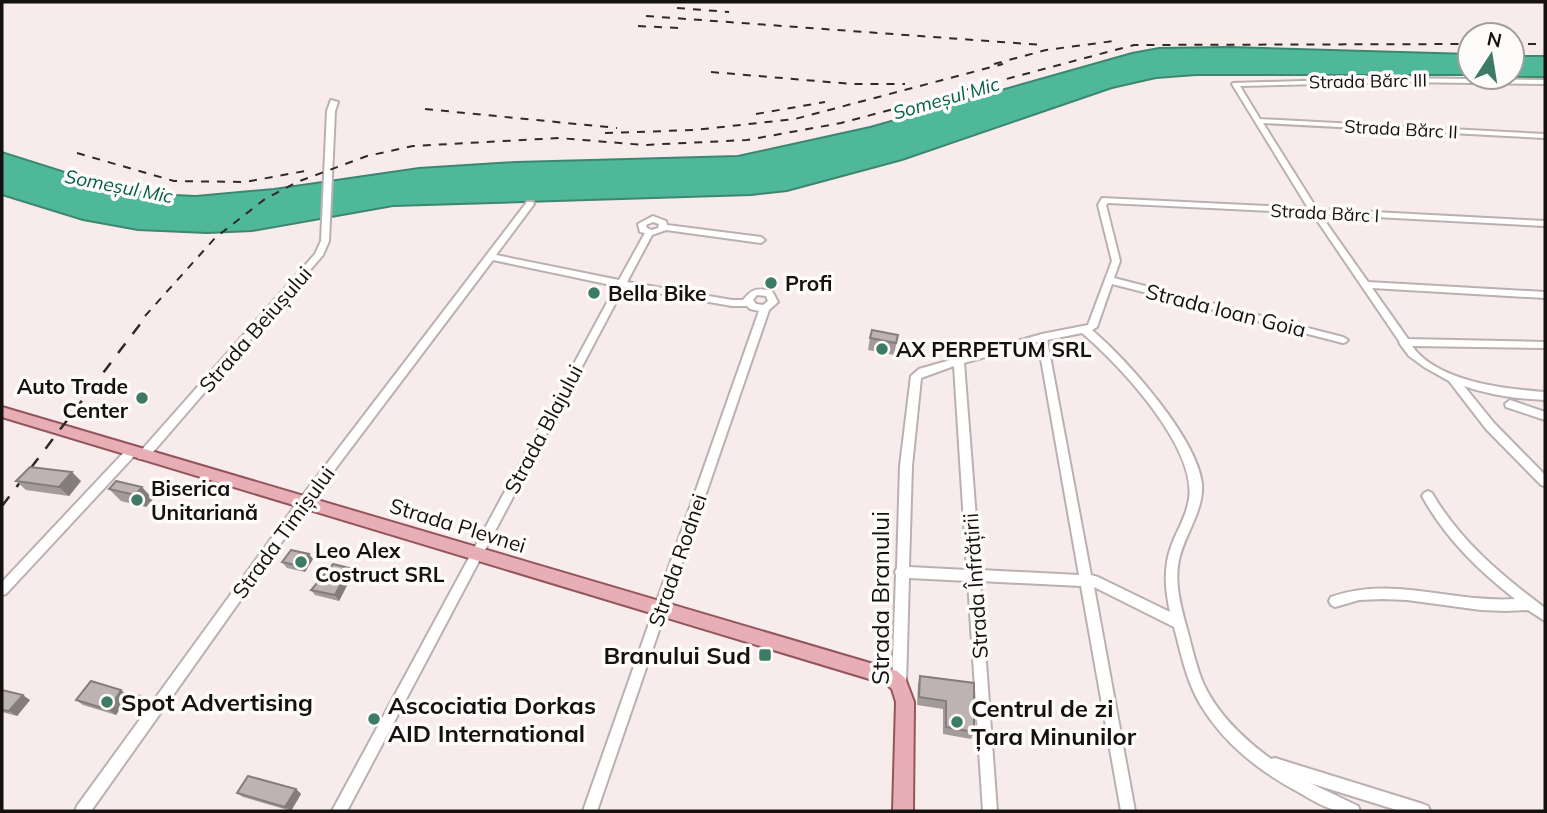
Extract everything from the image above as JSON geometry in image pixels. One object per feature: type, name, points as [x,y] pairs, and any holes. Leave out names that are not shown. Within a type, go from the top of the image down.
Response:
[{"type":"main road","name":"Strada Plevnei","points":[[2,412],[659,610],[881,673],[899,684]]},
{"type":"main road","name":"Strada Branului","points":[[899,684],[905,702],[903,811]]},
{"type":"street","name":"Strada Bărc III","points":[[1258,121],[1235,85],[1240,82],[1545,82]]},
{"type":"street","name":"Strada Beiușului","points":[[2,590],[137,454],[306,273],[325,241],[331,107],[334,102]]},
{"type":"street","name":"Strada Bărc II","points":[[1258,121],[1545,136]]},
{"type":"street","points":[[1258,121],[1315,212],[1403,342],[1423,363],[1454,381],[1498,393],[1545,396]]},
{"type":"street","name":"Strada Bărc I","points":[[1110,280],[1116,253],[1102,205],[1105,200],[1545,223]]},
{"type":"street","name":"Strada Timișului","points":[[82,811],[303,502],[530,204]]},
{"type":"street","name":"Strada Blajului","points":[[339,811],[649,233],[641,229],[646,220],[659,220],[663,227],[761,240]]},
{"type":"street","points":[[489,256],[622,284],[732,303],[748,303],[757,308],[765,308],[774,300],[766,292],[752,294],[748,303]]},
{"type":"street","points":[[959,361],[1042,337],[1085,330],[1094,324],[1110,280]]},
{"type":"street","name":"Strada Ioan Goia","points":[[1110,280],[1343,340]]},
{"type":"street","points":[[1365,285],[1545,295]]},
{"type":"street","name":"Strada Rodnei","points":[[590,811],[765,308]]},
{"type":"street","points":[[1085,330],[1106,348],[1145,393],[1182,448],[1194,473],[1196,496],[1172,564],[1171,580],[1194,678],[1216,718],[1241,744],[1295,783],[1353,811]]},
{"type":"street","points":[[1042,337],[1128,811]]},
{"type":"street","points":[[1403,342],[1545,345]]},
{"type":"street","name":"Strada Branului","points":[[899,684],[906,466],[915,385],[919,373],[959,361]]},
{"type":"street","name":"Strada Înfrățirii","points":[[959,361],[990,811]]},
{"type":"street","points":[[1454,381],[1490,426],[1545,482]]},
{"type":"street","points":[[1510,404],[1545,416]]},
{"type":"street","points":[[1428,496],[1453,534],[1545,615]]},
{"type":"street","points":[[901,572],[1088,580],[1179,623]]},
{"type":"street","points":[[1335,601],[1364,592],[1381,592],[1475,602],[1530,604]]},
{"type":"street","points":[[1266,763],[1423,811]]},
{"type":"shaded area","points":[[1229,47],[1456,54],[1456,75],[1196,75],[1156,78],[1112,88],[902,160],[787,191],[751,195],[393,206],[252,231],[207,233],[138,230],[83,220],[2,195],[2,152],[109,186],[152,194],[196,196],[274,189],[419,168],[516,162],[738,156],[870,127],[1132,53],[1159,48]]},
{"type":"shaded area","points":[[1526,56],[1545,56],[1545,77],[1526,77]]},
{"type":"building","points":[[872,330],[898,335],[896,343],[870,338]]},
{"type":"building","points":[[30,467],[72,472],[59,487],[16,481]]},
{"type":"building","points":[[116,481],[142,487],[135,495],[109,489]]},
{"type":"building","points":[[291,550],[309,554],[300,566],[282,562]]},
{"type":"building","points":[[333,564],[349,568],[335,595],[311,590]]},
{"type":"building","name":"Centrul de zi Țara Minunilor","points":[[920,676],[974,683],[974,732],[946,727],[946,701],[919,697]]},
{"type":"building","points":[[91,681],[121,690],[109,710],[76,700]]},
{"type":"building","points":[[2,690],[23,695],[9,711],[2,710]]},
{"type":"building","points":[[136,695],[143,697],[135,708],[128,706]]},
{"type":"building","points":[[248,776],[296,789],[285,807],[237,793]]},
{"type":"railway","points":[[677,8],[729,12]]},
{"type":"railway","points":[[646,16],[1043,45]]},
{"type":"railway","points":[[638,26],[679,28]]},
{"type":"railway","points":[[994,64],[1046,50],[1114,41]]},
{"type":"railway","points":[[145,316],[215,238],[265,199],[297,182],[367,156],[413,146],[559,138],[644,145],[747,140],[841,123],[1134,45],[1456,44]]},
{"type":"railway","points":[[1526,44],[1545,44]]},
{"type":"railway","points":[[605,133],[695,130],[795,119],[1003,64]]},
{"type":"railway","points":[[711,72],[852,84],[905,84]]},
{"type":"railway","points":[[756,114],[825,102]]},
{"type":"railway","points":[[425,109],[617,128]]},
{"type":"railway","points":[[77,153],[174,181],[245,182],[305,171]]},
{"type":"railway","points":[[2,506],[147,315]]},
{"type":"place","name":"Profi","points":[[771,283]]},
{"type":"place","name":"Bella Bike","points":[[594,293]]},
{"type":"place","name":"AX PERPETUM SRL","points":[[882,349]]},
{"type":"place","name":"Auto Trade Center","points":[[142,398]]},
{"type":"place","name":"Biserica Unitariană","points":[[137,500]]},
{"type":"place","name":"Leo Alex Costruct SRL","points":[[301,562]]},
{"type":"place","name":"Branului Sud","points":[[765,655]]},
{"type":"place","name":"Spot Advertising","points":[[107,702]]},
{"type":"place","name":"Ascociatia Dorkas AID International","points":[[374,719]]},
{"type":"place","name":"Centrul de zi Țara Minunilor","points":[[957,722]]},
{"type":"water label","name":"Someșul Mic","points":[[946,98]]},
{"type":"water label","name":"Someșul Mic","points":[[119,186]]}]
